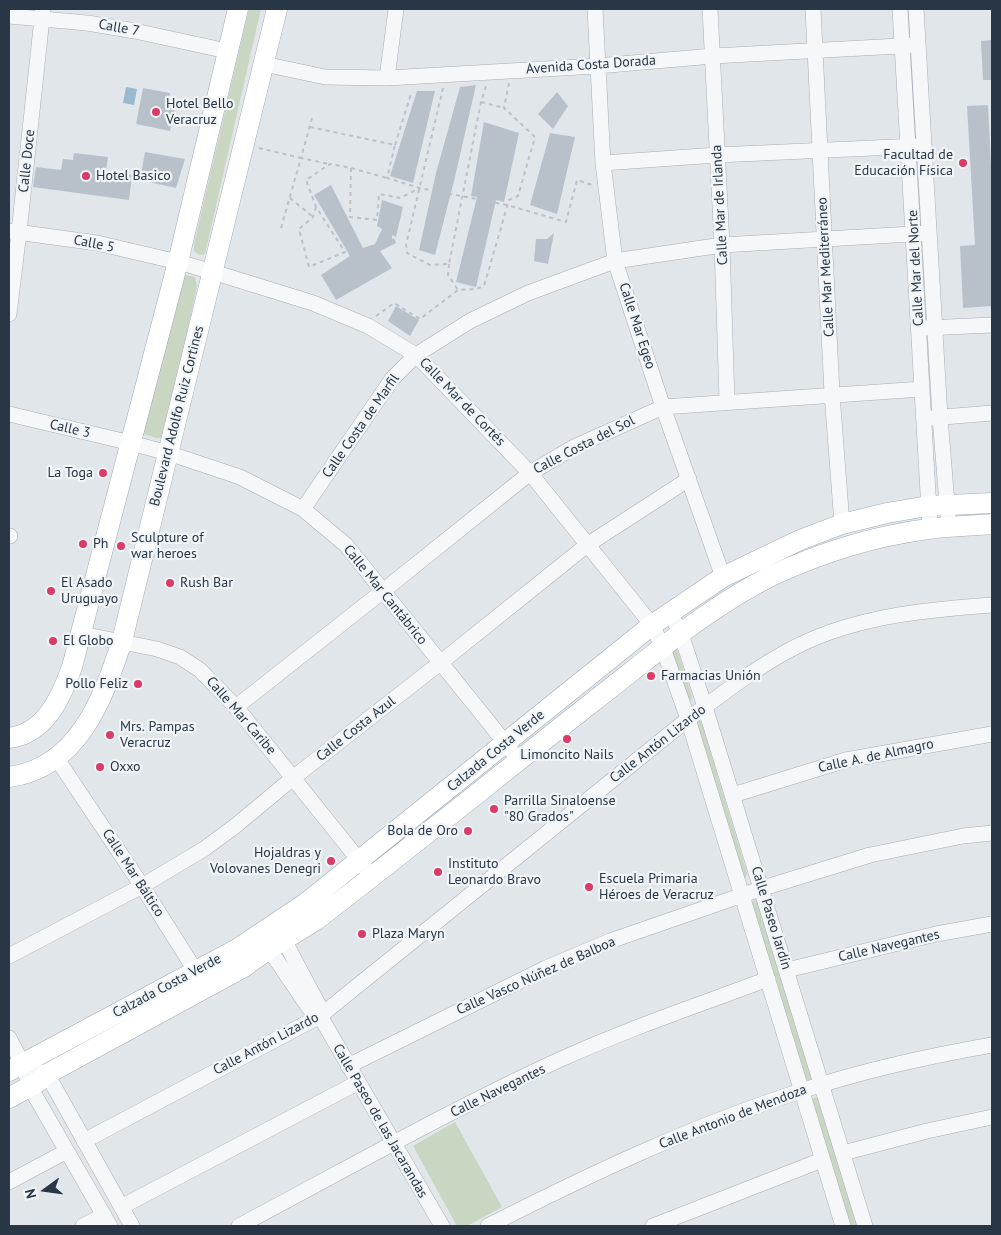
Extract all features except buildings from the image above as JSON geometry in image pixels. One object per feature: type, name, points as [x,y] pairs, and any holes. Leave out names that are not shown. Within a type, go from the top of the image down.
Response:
[{"type":"main road","points":[[9,738],[24,734],[36,727],[63,693],[72,668],[178,262],[238,9]]},
{"type":"main road","name":"Boulevard Adolfo Ruiz Cortines","points":[[9,777],[38,769],[57,759],[80,734],[96,708],[110,677],[122,641],[277,9]]},
{"type":"main road","name":"Calzada Costa Verde","points":[[29,1073],[98,1023],[237,949],[306,903],[652,625],[723,577],[800,540],[842,524],[887,512],[937,505],[992,503]]},
{"type":"main road","name":"Calzada Costa Verde","points":[[29,1073],[142,1022],[206,988],[244,967],[316,920],[681,634],[734,596],[788,569],[848,547],[893,534],[992,524]]},
{"type":"main road","points":[[9,1098],[29,1073]]},
{"type":"street","points":[[387,78],[396,9]]},
{"type":"street","name":"Calle Mar Egeo","points":[[595,9],[603,163],[615,261],[663,407],[723,577]]},
{"type":"street","name":"Calle Mar de Irlanda","points":[[710,9],[722,246],[727,401]]},
{"type":"street","name":"Calle Mar Mediterráneo","points":[[813,9],[832,394],[842,524]]},
{"type":"street","name":"Calle Mar del Norte","points":[[900,9],[902,45],[916,146]]},
{"type":"street","name":"Calle Mar del Norte","points":[[916,9],[918,44],[916,146],[921,234],[919,328],[924,418],[940,528]]},
{"type":"street","name":"Calle 7","points":[[9,16],[43,14],[135,30],[228,51]]},
{"type":"street","name":"Calle Doce","points":[[9,314],[14,231],[43,14]]},
{"type":"street","name":"Avenida Costa Dorada","points":[[264,64],[325,76],[387,78],[918,44]]},
{"type":"street","points":[[603,163],[717,155],[916,146]]},
{"type":"street","name":"Calle 5","points":[[14,231],[96,243],[178,262]]},
{"type":"street","name":"Calle Mar del Norte","points":[[921,234],[935,328],[940,417],[937,505]]},
{"type":"street","name":"Calle Costa de Marfil","points":[[303,509],[392,380],[416,355],[470,321],[528,293],[615,261],[722,246],[921,234]]},
{"type":"street","name":"Calle Mar de Cortés","points":[[178,262],[313,303],[368,326],[416,355],[530,473],[652,625]]},
{"type":"street","points":[[919,328],[992,325]]},
{"type":"street","name":"Calle Costa del Sol","points":[[236,707],[383,592],[530,473],[574,447],[663,407],[727,401],[922,389]]},
{"type":"street","name":"Calle 3","points":[[9,414],[131,443]]},
{"type":"street","points":[[924,418],[992,414]]},
{"type":"street","name":"Calle Mar Cantábrico","points":[[131,443],[240,477],[303,509],[346,545],[519,760]]},
{"type":"street","name":"Calle Costa Azul","points":[[9,956],[142,886],[204,849],[440,664],[587,545],[689,479]]},
{"type":"street","name":"Calle Antón Lizardo","points":[[84,1141],[320,1016],[688,719],[752,673],[787,651],[839,628],[895,615],[946,608],[992,605]]},
{"type":"street","name":"Calle Paseo Jardín","points":[[670,613],[681,634],[705,706],[865,1226]]},
{"type":"street","name":"Calle Paseo Jardín","points":[[652,625],[663,648],[688,719],[843,1226]]},
{"type":"street","name":"Calle Mar Caribe","points":[[82,634],[156,649],[180,657],[200,670],[236,707],[372,876]]},
{"type":"street","name":"Calle A. de Almagro","points":[[733,795],[846,760],[992,734]]},
{"type":"street","points":[[467,801],[469,793],[505,764],[507,758],[506,744]]},
{"type":"street","name":"Calle Mar Báltico","points":[[57,759],[142,886],[206,988]]},
{"type":"street","name":"Calle Vasco Núñez de Balboa","points":[[348,1066],[546,968],[610,941],[760,889],[870,855],[963,836],[992,833]]},
{"type":"street","points":[[276,945],[274,944],[274,937],[276,934],[303,914],[306,903]]},
{"type":"street","name":"Calle Navegantes","points":[[787,970],[936,934],[992,924]]},
{"type":"street","name":"Calle Paseo de las Jacarandas","points":[[276,945],[309,1008],[320,1016],[357,1083],[442,1226]]},
{"type":"street","points":[[142,1022],[147,1014],[190,991],[197,980],[196,971]]},
{"type":"street","name":"Calle Navegantes","points":[[240,1226],[393,1144],[560,1060],[637,1027],[768,979]]},
{"type":"street","points":[[9,1038],[29,1073],[67,1151],[107,1221],[83,1226]]},
{"type":"street","name":"Calle Antonio de Mendoza","points":[[488,1226],[624,1159],[689,1132],[802,1091],[822,1084],[938,1055],[992,1045]]},
{"type":"street","points":[[29,1073],[84,1141],[132,1226]]},
{"type":"street","points":[[121,1207],[357,1083]]},
{"type":"street","points":[[843,1153],[992,1116]]},
{"type":"street","points":[[9,1182],[67,1151]]},
{"type":"street","points":[[653,1226],[822,1160]]},
{"type":"path","points":[[446,74],[406,245],[407,253],[430,265],[449,264]]},
{"type":"path","points":[[504,108],[510,78]]},
{"type":"path","points":[[458,290],[448,275],[449,264],[481,102],[487,81]]},
{"type":"path","points":[[387,178],[411,94]]},
{"type":"path","points":[[374,317],[394,303],[420,319],[458,290],[476,289],[484,286],[509,200],[518,196],[535,136],[504,108],[481,102]]},
{"type":"path","points":[[281,228],[312,118]]},
{"type":"path","points":[[310,127],[395,145]]},
{"type":"path","points":[[244,144],[351,168],[420,188],[508,205],[566,222],[577,180],[592,186]]},
{"type":"path","points":[[316,207],[313,217],[300,230],[308,267],[345,252],[316,207],[306,180],[330,164]]},
{"type":"path","points":[[351,168],[350,217],[377,220],[379,194],[400,198],[420,188]]},
{"type":"path","points":[[290,198],[313,217]]},
{"type":"green space","points":[[249,9],[261,9],[205,254],[199,255],[194,251],[194,244]]},
{"type":"green space","points":[[182,276],[195,277],[197,286],[174,395],[162,438],[156,438],[141,433]]},
{"type":"green space","points":[[676,646],[692,696],[691,701],[686,698],[671,648]]},
{"type":"green space","points":[[697,718],[701,721],[747,873],[746,878],[741,875],[696,722]]},
{"type":"green space","points":[[757,900],[813,1080],[805,1082],[750,902]]},
{"type":"green space","points":[[818,1097],[858,1226],[850,1226],[811,1099]]},
{"type":"green space","points":[[455,1122],[502,1207],[467,1226],[457,1226],[413,1146]]},
{"type":"water","points":[[126,87],[137,89],[134,105],[123,103]]},
{"type":"place","name":"Hotel Bello Veracruz","points":[[156,112]]},
{"type":"place","name":"Facultad de Educación Física","points":[[963,163]]},
{"type":"place","name":"Hotel Basico","points":[[86,176]]},
{"type":"place","name":"La Toga","points":[[103,473]]},
{"type":"place","name":"Ph","points":[[83,544]]},
{"type":"place","name":"Sculpture of war heroes","points":[[121,546]]},
{"type":"place","name":"Rush Bar","points":[[170,583]]},
{"type":"place","name":"El Asado Uruguayo","points":[[51,591]]},
{"type":"place","name":"El Globo","points":[[53,641]]},
{"type":"place","name":"Farmacias Unión","points":[[651,676]]},
{"type":"place","name":"Pollo Feliz","points":[[138,684]]},
{"type":"place","name":"Mrs. Pampas Veracruz","points":[[110,735]]},
{"type":"place","name":"Limoncito Nails","points":[[567,739]]},
{"type":"place","name":"Oxxo","points":[[100,767]]},
{"type":"place","name":"Parrilla Sinaloense \"80 Grados\"","points":[[494,809]]},
{"type":"place","name":"Bola de Oro","points":[[468,831]]},
{"type":"place","name":"Hojaldras y Volovanes Denegri","points":[[331,861]]},
{"type":"place","name":"Instituto Leonardo Bravo","points":[[438,872]]},
{"type":"place","name":"Escuela Primaria Héroes de Veracruz","points":[[589,887]]},
{"type":"place","name":"Plaza Maryn","points":[[362,934]]}]
